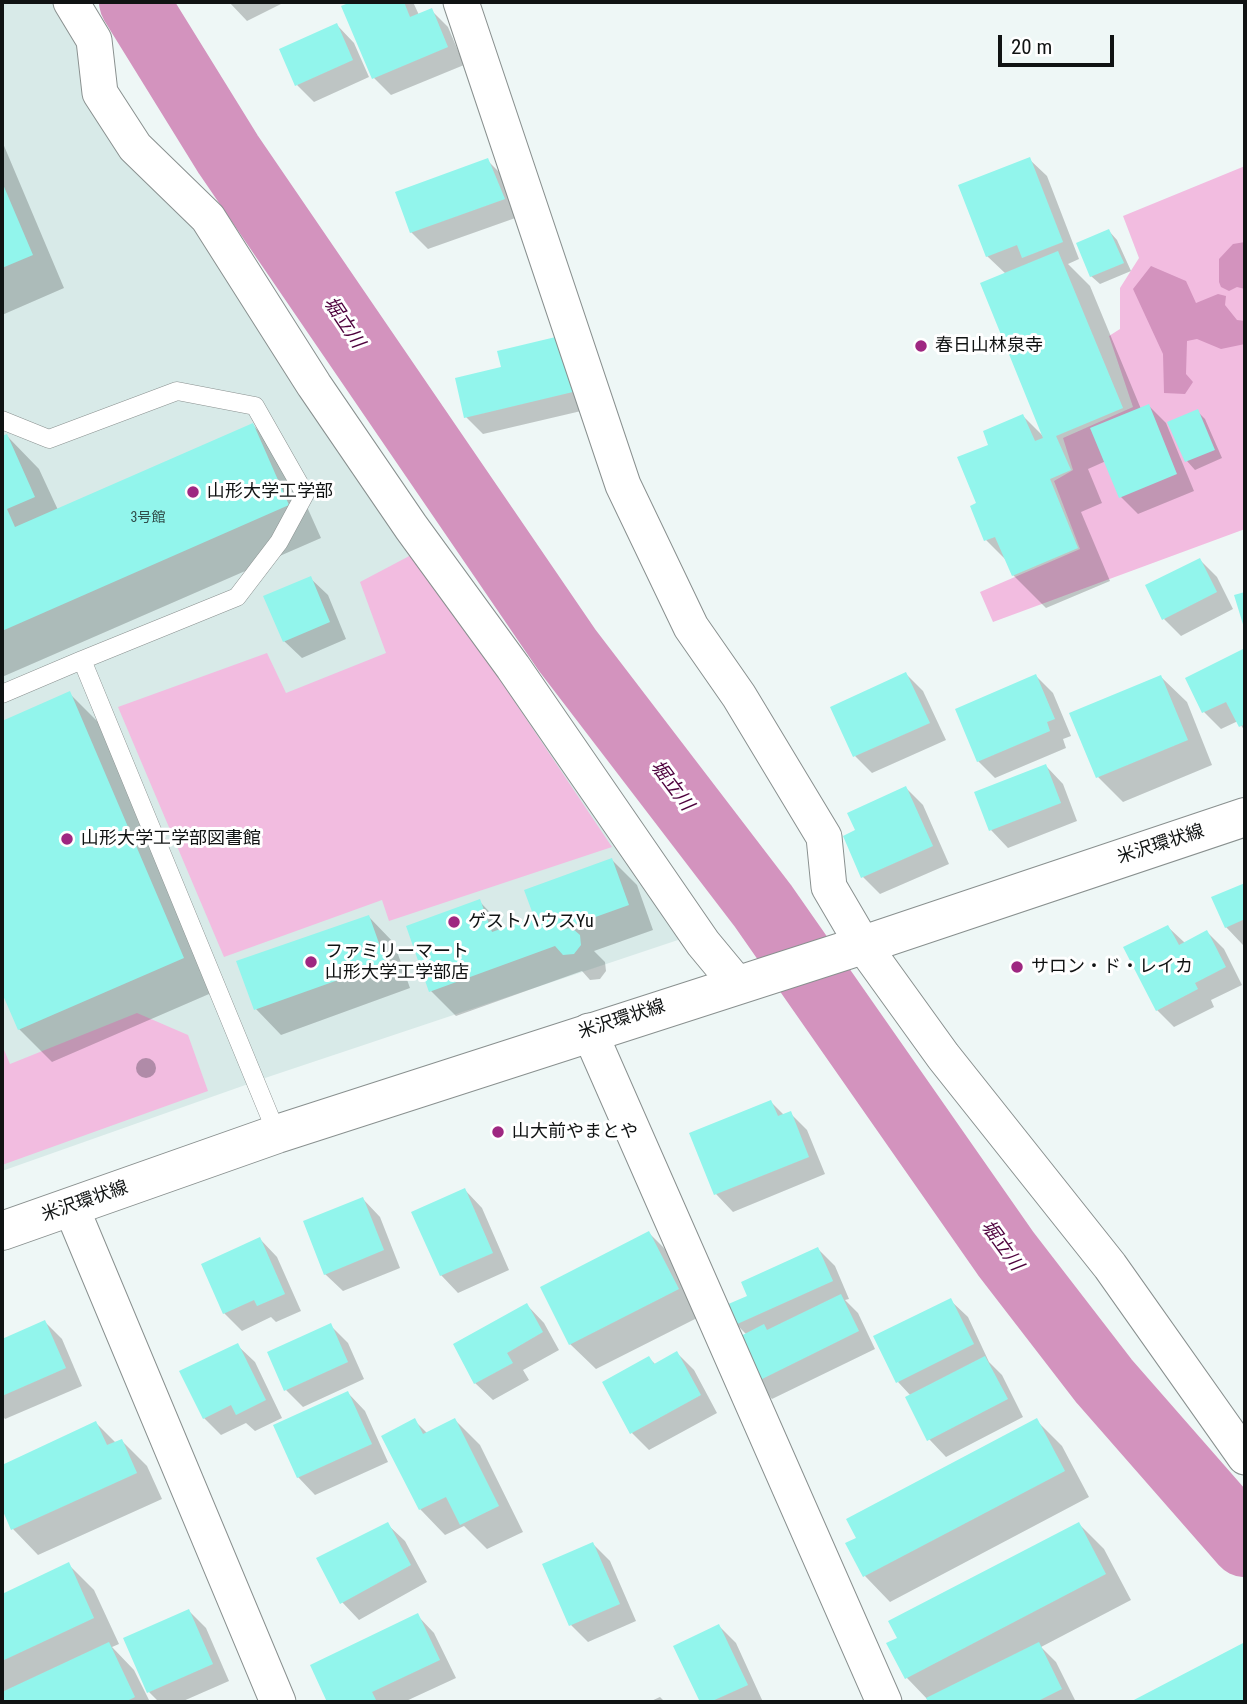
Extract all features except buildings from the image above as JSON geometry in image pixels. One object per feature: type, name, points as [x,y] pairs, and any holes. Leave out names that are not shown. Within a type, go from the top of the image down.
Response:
[{"type":"main road","name":"米沢環状線","points":[[2,1230],[277,1134],[1245,817]]},
{"type":"street","points":[[71,2],[94,40],[100,93],[135,147],[208,218],[314,385],[703,943],[743,982]]},
{"type":"street","points":[[461,2],[623,485],[691,627],[739,696],[824,837],[829,887],[856,946],[1110,1266],[1245,1457]]},
{"type":"street","points":[[589,1031],[884,1702]]},
{"type":"street","points":[[71,1207],[278,1702]]},
{"type":"lane","points":[[2,420],[48,439],[177,391],[255,406],[305,494],[279,542],[237,597],[2,694]]},
{"type":"lane","points":[[82,660],[277,1134]]},
{"type":"shaded area","name":"山形大学工学部","points":[[2,2],[55,2],[680,933],[678,940],[268,1077],[2,1171]]},
{"type":"shaded area","points":[[1245,166],[1245,529],[993,622],[980,592],[1080,549],[1054,481],[1073,470],[1063,438],[1133,407],[1109,336],[1120,329],[1120,288],[1139,258],[1123,216]]},
{"type":"shaded area","points":[[1245,242],[1245,289],[1237,287],[1229,291],[1221,287],[1219,282],[1219,259],[1233,244]]},
{"type":"shaded area","points":[[1151,266],[1186,281],[1196,303],[1218,294],[1226,296],[1225,305],[1237,320],[1245,321],[1245,344],[1221,349],[1197,339],[1187,341],[1186,374],[1193,382],[1185,394],[1164,393],[1163,354],[1133,289]]},
{"type":"shaded area","points":[[415,553],[612,847],[389,921],[382,900],[224,957],[118,707],[267,653],[286,693],[386,653],[360,582]]},
{"type":"shaded area","points":[[137,1013],[188,1035],[208,1091],[2,1165],[2,1045],[10,1064]]},
{"type":"waterway","name":"堀立川","points":[[134,2],[228,154],[567,650],[763,906],[1006,1254],[1104,1381],[1245,1542]]},
{"type":"place","name":"春日山林泉寺","points":[[921,346]]},
{"type":"place","name":"山形大学工学部","points":[[193,492]]},
{"type":"place","name":"山形大学工学部図書館","points":[[67,839]]},
{"type":"place","name":"ゲストハウスYu","points":[[454,922]]},
{"type":"place","name":"ファミリーマート 山形大学工学部店","points":[[311,962]]},
{"type":"place","name":"サロン・ド・レイカ","points":[[1017,967]]},
{"type":"place","name":"山大前やまとや","points":[[498,1132]]}]
